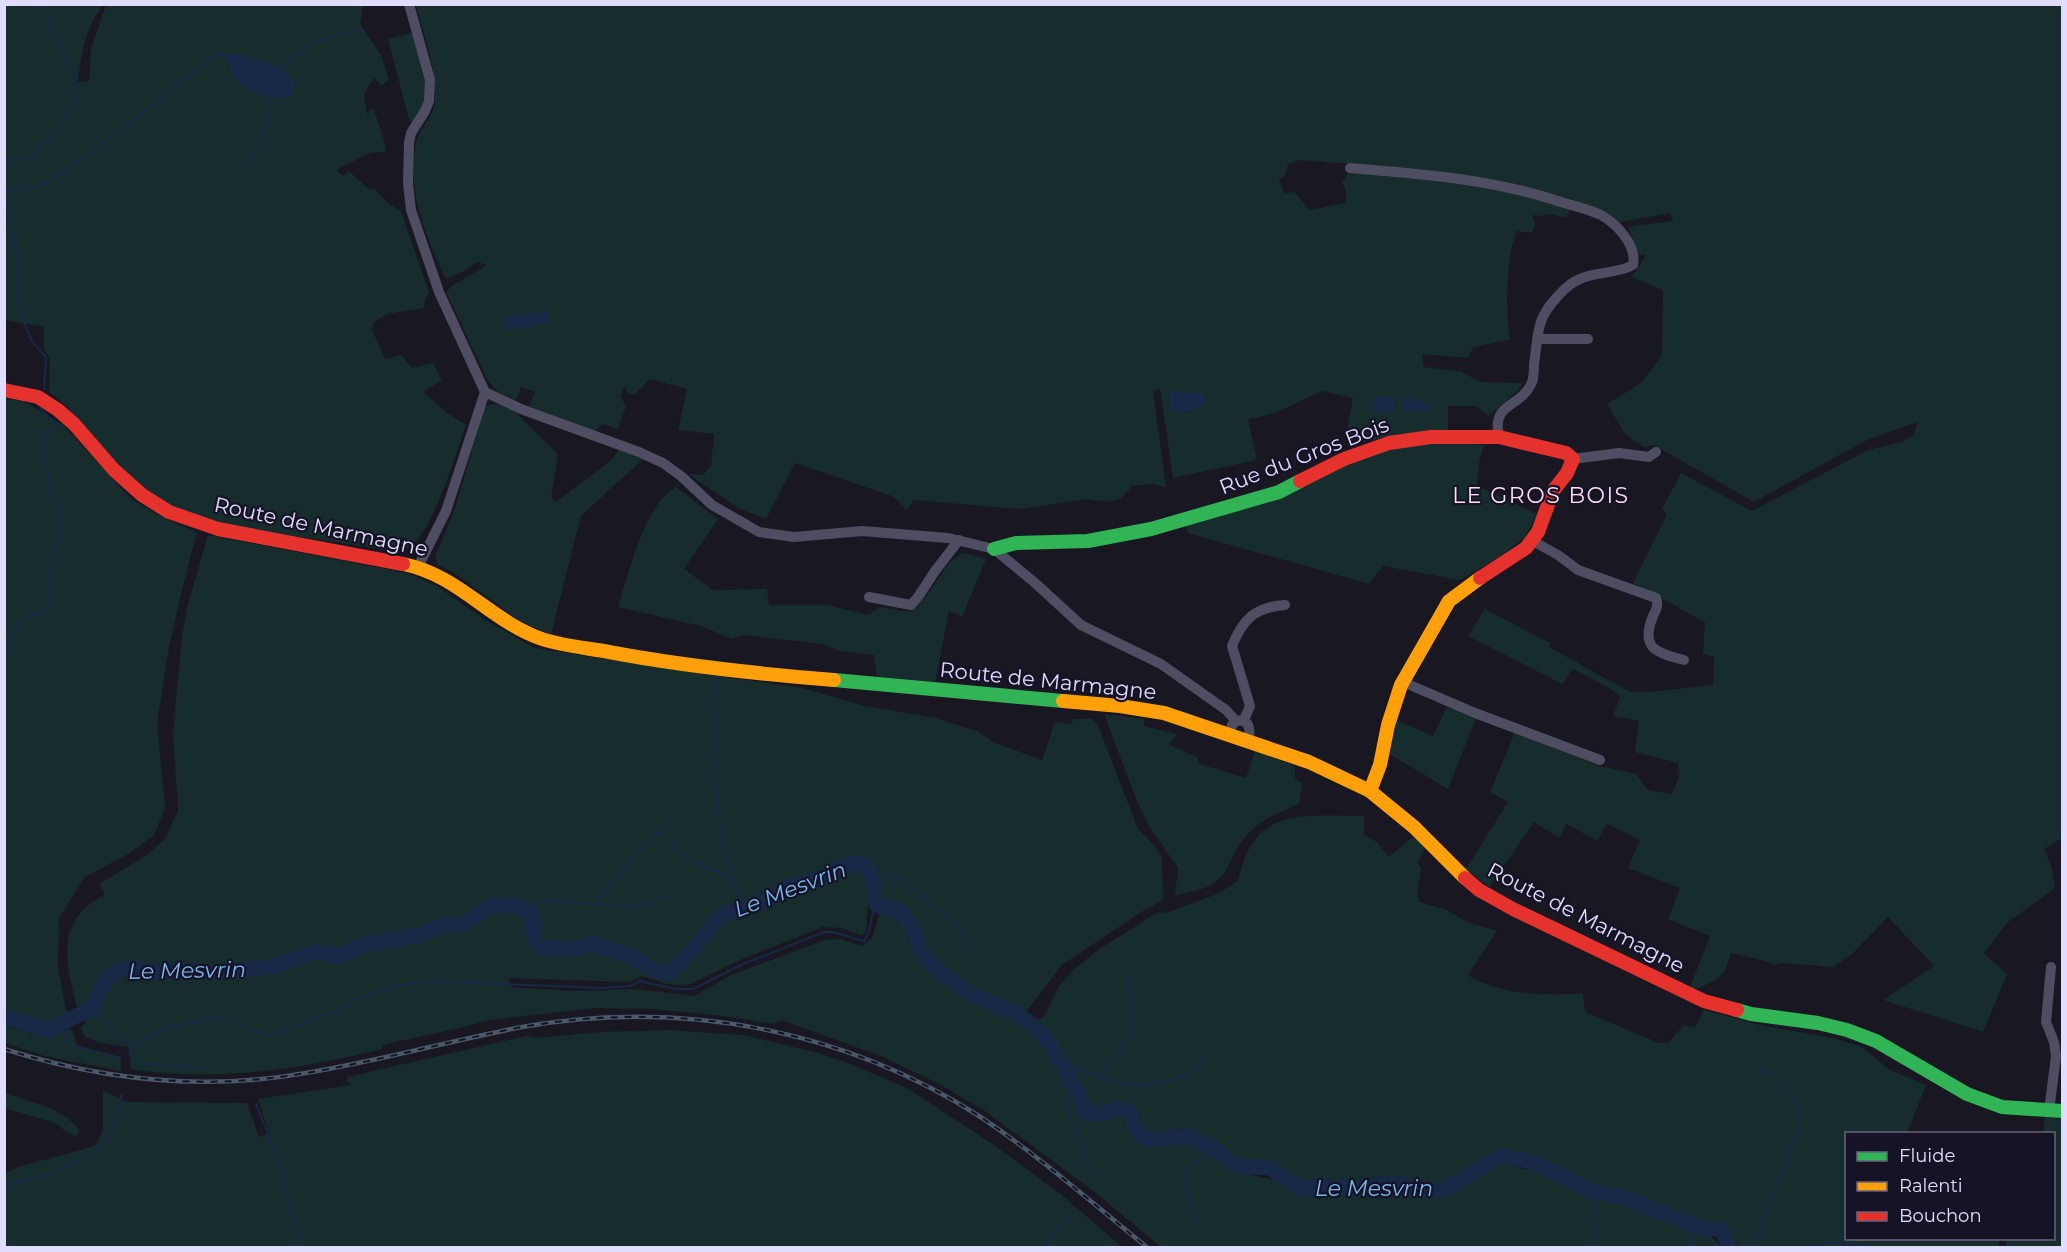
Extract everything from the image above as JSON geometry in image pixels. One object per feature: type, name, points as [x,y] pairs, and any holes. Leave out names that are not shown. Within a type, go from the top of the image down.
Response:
[{"type":"main road","name":"Route de Marmagne","points":[[4,390],[38,397],[58,410],[74,424],[114,470],[142,495],[169,512],[218,529],[418,567],[453,583],[508,622],[526,633],[545,640],[648,659],[764,674],[1120,706],[1164,713],[1309,762],[1370,791],[1414,827],[1479,890],[1669,985],[1704,1001],[1751,1014],[1818,1023],[1847,1030],[1876,1041],[1967,1094],[2002,1107],[2056,1111]]},
{"type":"main road","name":"Rue du Gros Bois","points":[[994,549],[1016,543],[1088,541],[1151,529],[1279,492],[1344,459],[1389,443],[1431,437],[1499,437],[1566,453],[1573,459]]},
{"type":"main road","points":[[1370,791],[1380,765],[1388,724],[1403,682],[1449,601],[1467,586],[1526,548],[1538,532],[1553,491],[1567,473],[1573,459]]},
{"type":"street","points":[[409,4],[430,80],[429,101],[411,133],[409,143],[408,196],[439,292],[485,392],[521,409],[652,457],[673,469],[712,506],[759,532],[794,537],[862,531],[959,540],[994,549],[1081,625],[1161,664],[1240,721],[1248,724],[1251,730],[1249,741]]},
{"type":"street","points":[[1350,168],[1426,174],[1509,186],[1600,215],[1622,231],[1635,256],[1633,265],[1623,271],[1590,275],[1578,279],[1564,289],[1546,309],[1541,320],[1532,381],[1526,392],[1500,413],[1496,424],[1499,437]]},
{"type":"street","points":[[1538,339],[1588,339]]},
{"type":"street","points":[[418,567],[446,511],[485,392]]},
{"type":"street","points":[[1472,437],[1499,417]]},
{"type":"street","points":[[1573,459],[1619,453],[1649,457],[1656,452]]},
{"type":"street","points":[[869,597],[911,604],[959,540]]},
{"type":"street","points":[[1531,540],[1558,555],[1578,570],[1656,598],[1658,603],[1647,631],[1651,645],[1657,652],[1684,660]]},
{"type":"street","points":[[1228,734],[1250,706],[1233,646],[1246,621],[1255,612],[1270,606],[1285,605]]},
{"type":"street","points":[[1403,682],[1475,713],[1600,760]]},
{"type":"street","points":[[2051,967],[2046,1022],[2054,1042],[2056,1056],[2056,1111]]},
{"type":"green space","points":[[361,4],[363,6],[360,24],[382,57],[389,80],[382,85],[374,78],[364,94],[367,114],[373,107],[386,152],[370,153],[336,170],[343,176],[349,171],[369,189],[376,190],[390,205],[401,211],[429,292],[424,308],[387,314],[373,323],[372,330],[385,359],[401,355],[412,368],[433,363],[442,380],[423,392],[446,412],[466,425],[443,490],[428,523],[420,537],[411,546],[397,552],[233,526],[176,508],[159,498],[129,476],[74,414],[49,392],[50,359],[44,348],[44,327],[5,320],[4,5],[103,5],[88,31],[78,82],[89,81],[91,49],[106,5]]},
{"type":"green space","points":[[416,5],[2062,5],[2062,838],[2044,849],[2052,869],[2055,888],[2008,922],[1984,953],[2007,974],[1983,1032],[1883,1000],[1934,966],[1888,917],[1852,954],[1833,967],[1782,963],[1773,965],[1731,953],[1726,968],[1720,976],[1697,989],[1690,987],[1710,936],[1668,919],[1680,888],[1628,868],[1640,840],[1607,824],[1597,841],[1567,824],[1559,838],[1534,822],[1489,887],[1466,869],[1508,802],[1490,792],[1515,732],[1599,766],[1636,774],[1648,790],[1672,794],[1679,777],[1678,763],[1635,752],[1639,721],[1613,716],[1620,697],[1613,690],[1573,669],[1562,684],[1468,636],[1485,609],[1550,643],[1549,647],[1630,692],[1713,685],[1714,657],[1703,654],[1705,622],[1633,583],[1667,514],[1662,509],[1681,473],[1752,511],[1868,450],[1902,442],[1914,435],[1917,422],[1867,440],[1754,502],[1654,445],[1644,447],[1625,434],[1607,404],[1641,383],[1662,355],[1663,290],[1632,277],[1646,255],[1639,255],[1628,227],[1673,221],[1670,213],[1621,222],[1620,225],[1602,212],[1511,183],[1427,170],[1300,160],[1288,164],[1285,176],[1279,179],[1284,193],[1294,192],[1310,210],[1346,203],[1346,190],[1342,183],[1348,173],[1403,176],[1489,187],[1544,200],[1570,209],[1567,218],[1551,214],[1532,215],[1535,224],[1532,233],[1516,231],[1507,285],[1510,340],[1473,347],[1468,358],[1422,354],[1424,367],[1462,372],[1480,382],[1523,383],[1518,390],[1489,416],[1475,406],[1448,406],[1448,431],[1390,436],[1363,442],[1362,437],[1346,436],[1353,398],[1322,391],[1273,414],[1248,419],[1257,460],[1173,478],[1160,388],[1153,391],[1166,487],[1152,484],[1131,486],[1128,492],[1119,499],[1101,501],[1088,499],[1019,509],[914,500],[907,510],[892,496],[795,463],[766,519],[738,508],[688,474],[703,475],[711,466],[714,434],[678,430],[687,389],[650,379],[634,395],[627,392],[625,386],[620,396],[626,406],[618,429],[602,424],[595,431],[529,406],[535,392],[521,387],[516,400],[498,392],[487,379],[446,292],[487,265],[477,262],[446,279],[425,231],[416,196],[413,160],[416,143],[433,111],[435,86],[432,63]]},
{"type":"green space","points":[[412,33],[423,68],[426,93],[419,114],[410,123],[388,39]]},
{"type":"green space","points":[[4,399],[24,401],[63,425],[130,498],[162,517],[197,532],[169,647],[157,724],[165,808],[154,835],[128,854],[85,877],[59,918],[58,969],[69,1024],[43,1029],[5,1021]]},
{"type":"green space","points":[[494,404],[510,407],[558,454],[551,497],[556,502],[610,461],[619,450],[643,459],[581,516],[551,635],[520,621],[453,572],[438,565],[435,557],[455,508],[485,406]]},
{"type":"green space","points":[[1448,442],[1484,445],[1479,462],[1477,486],[1537,514],[1525,537],[1498,558],[1460,580],[1383,566],[1369,584],[1188,533],[1186,525],[1363,457],[1405,447]]},
{"type":"green space","points":[[676,487],[718,519],[684,569],[713,590],[767,589],[769,605],[828,605],[868,615],[879,607],[910,612],[926,597],[944,569],[958,556],[964,553],[986,559],[962,617],[949,611],[935,683],[877,677],[874,655],[840,651],[823,644],[743,635],[732,639],[701,626],[618,607],[639,541],[647,524],[665,495]]},
{"type":"green space","points":[[208,535],[407,573],[437,586],[484,619],[535,648],[802,688],[865,706],[935,718],[977,731],[995,743],[1042,760],[1055,722],[1071,724],[1074,719],[1092,719],[1097,723],[1138,829],[1155,846],[1162,858],[1163,900],[1062,965],[1026,1012],[1026,1027],[1044,1016],[1059,986],[1074,969],[1101,948],[1158,912],[1166,913],[1217,894],[1238,881],[1245,857],[1255,839],[1268,827],[1283,820],[1300,817],[1364,816],[1364,835],[1377,842],[1389,857],[1414,836],[1425,848],[1417,863],[1421,868],[1417,893],[1419,902],[1447,910],[1467,922],[1497,931],[1468,975],[1482,982],[1524,993],[1583,994],[1585,1012],[1659,1043],[1669,1042],[1684,1025],[1695,1028],[1704,1010],[1764,1026],[1834,1038],[1862,1047],[1890,1070],[1926,1085],[1907,1132],[1845,1132],[1845,1240],[1999,1240],[1999,1247],[1740,1247],[1724,1225],[1701,1224],[1635,1195],[1594,1188],[1524,1153],[1518,1168],[1539,1170],[1574,1190],[1607,1199],[1622,1200],[1711,1236],[1722,1247],[1161,1247],[1096,1193],[982,1109],[937,1083],[881,1056],[781,1020],[773,1024],[716,1015],[652,1009],[594,1008],[489,1020],[382,1045],[382,1049],[289,1068],[193,1075],[131,1069],[128,1047],[98,1042],[85,1037],[81,1028],[86,1022],[79,1016],[70,977],[68,938],[81,912],[105,894],[99,884],[147,855],[165,839],[178,810],[173,733],[182,636],[188,604]],"holes":[[[868,903],[879,915],[872,938],[862,946],[841,939],[825,940],[731,975],[694,996],[634,989],[573,991],[511,987],[508,978],[630,982],[642,976],[667,984],[691,984],[740,960],[822,927],[842,928],[862,936],[866,931]],[[1178,1128],[1195,1134],[1230,1156],[1248,1163],[1267,1162],[1300,1177],[1307,1185],[1323,1180],[1332,1186],[1332,1194],[1304,1194],[1286,1183],[1239,1172],[1224,1165],[1205,1148],[1191,1142],[1176,1140]]]},
{"type":"green space","points":[[1447,707],[1476,718],[1448,789],[1388,753],[1394,719],[1433,736]]},
{"type":"green space","points":[[1104,714],[1144,719],[1144,726],[1177,734],[1169,745],[1197,757],[1200,764],[1246,778],[1255,751],[1295,766],[1295,779],[1302,782],[1299,804],[1282,811],[1251,830],[1239,845],[1223,875],[1214,883],[1175,896],[1178,868],[1149,826],[1138,804]]},
{"type":"green space","points":[[5,1025],[38,1034],[72,1029],[77,1045],[121,1059],[121,1071],[44,1056],[5,1043]]},
{"type":"green space","points":[[667,1030],[743,1035],[815,1052],[907,1088],[994,1145],[1063,1196],[1122,1247],[5,1247],[5,1174],[18,1167],[95,1146],[103,1130],[103,1091],[128,1102],[247,1103],[259,1137],[269,1133],[258,1099],[351,1085],[347,1077],[527,1036],[536,1038],[602,1032]]},
{"type":"green space","points":[[5,1093],[45,1106],[64,1116],[79,1130],[76,1136],[55,1123],[5,1108]]},
{"type":"green space","points":[[2045,1117],[2062,1119],[2062,1247],[2006,1246],[2006,1240],[2055,1240],[2055,1132],[2043,1132]]},
{"type":"water","points":[[233,53],[267,63],[284,72],[295,83],[292,96],[277,98],[263,96],[243,86],[229,68],[229,55]]},
{"type":"water","points":[[548,311],[550,323],[506,330],[503,317]]},
{"type":"water","points":[[1168,391],[1204,394],[1206,404],[1192,411],[1171,412]]},
{"type":"water","points":[[1381,396],[1393,398],[1396,411],[1377,413],[1372,410],[1375,398]]},
{"type":"water","points":[[1408,397],[1433,406],[1427,412],[1407,411],[1401,408],[1401,402]]},
{"type":"waterway","points":[[4,163],[14,159],[33,158],[44,143],[51,141],[70,109],[74,97],[76,68],[63,54],[43,4]]},
{"type":"waterway","points":[[278,70],[299,52],[323,39],[360,30]]},
{"type":"waterway","points":[[4,189],[31,188],[46,183],[113,137],[214,55],[230,58]]},
{"type":"waterway","points":[[248,164],[264,132],[272,97]]},
{"type":"waterway","points":[[4,190],[7,194],[5,205],[13,214],[10,224],[15,236],[13,245],[18,255],[17,279],[22,317],[32,341],[46,357],[44,389]]},
{"type":"waterway","points":[[4,652],[8,655],[12,636],[27,616],[30,613],[42,615],[50,603],[50,572],[61,525],[61,514],[59,505],[49,487],[43,437],[45,432],[55,431],[56,426],[40,408]]},
{"type":"waterway","points":[[716,679],[714,751],[720,825],[730,872],[745,906]]},
{"type":"waterway","points":[[597,903],[645,845],[672,821]]},
{"type":"waterway","points":[[670,842],[684,857],[731,878]]},
{"type":"waterway","name":"Le Mesvrin","points":[[4,1017],[49,1030],[92,1008],[107,979],[118,970],[137,968],[162,973],[190,970],[210,973],[271,967],[315,952],[340,956],[364,944],[418,936],[439,926],[461,924],[492,906],[512,904],[531,913],[535,938],[541,948],[573,949],[594,944],[631,956],[655,971],[669,973],[681,963],[722,915],[768,900],[786,887],[830,876],[836,869],[849,864],[862,863],[873,878],[876,905],[897,910],[903,914],[911,925],[922,952],[930,964],[970,994],[1016,1013],[1034,1026],[1049,1042],[1081,1098],[1083,1110],[1098,1114],[1117,1109],[1130,1112],[1133,1124],[1140,1135],[1150,1140],[1189,1136],[1221,1153],[1231,1163],[1271,1168],[1301,1188],[1309,1189],[1322,1185],[1334,1190],[1343,1186],[1349,1189],[1403,1184],[1414,1190],[1436,1191],[1446,1189],[1497,1158],[1507,1157],[1533,1162],[1594,1192],[1620,1196],[1704,1229],[1719,1229],[1731,1248]]},
{"type":"waterway","points":[[871,874],[886,874],[898,879],[946,915],[961,929],[972,947]]},
{"type":"waterway","points":[[531,913],[538,901],[545,900],[628,907],[647,904],[666,895]]},
{"type":"waterway","points":[[131,1046],[169,1027],[217,1018],[230,1018],[252,1031],[270,1035],[334,1012],[358,998],[420,981],[604,988],[630,986],[640,981],[675,989],[693,989],[743,964],[824,932],[864,941],[869,933],[876,905]]},
{"type":"waterway","points":[[1103,1075],[1133,1032],[1128,979]]},
{"type":"waterway","points":[[92,1008],[131,1046],[137,1063],[200,1068]]},
{"type":"waterway","points":[[67,1021],[68,1041],[85,1049],[120,1058]]},
{"type":"waterway","points":[[1061,1063],[1110,1080],[1149,1085],[1177,1078],[1200,1065],[1208,1056]]},
{"type":"waterway","points":[[1757,1248],[1764,1215],[1798,1131],[1800,1110],[1785,1086],[1758,1064]]},
{"type":"waterway","points":[[1072,1082],[1067,1102],[1068,1112],[1089,1172]]},
{"type":"waterway","points":[[4,1187],[53,1173],[98,1150],[112,1129],[121,1095]]},
{"type":"waterway","points":[[256,1104],[277,1156],[297,1224],[301,1248]]},
{"type":"waterway","points":[[1198,1226],[1187,1194],[1186,1176],[1195,1163],[1221,1153]]},
{"type":"waterway","points":[[1594,1192],[1595,1229],[1600,1248]]},
{"type":"waterway","points":[[1044,1248],[1070,1214]]},
{"type":"waterway","points":[[1684,1221],[1694,1248]]},
{"type":"waterway","points":[[1805,1248],[1839,1243],[1873,1248]]},
{"type":"railway","points":[[4,1049],[41,1060],[116,1075],[154,1079],[230,1081],[306,1073],[522,1027],[581,1019],[641,1017],[700,1020],[759,1028],[816,1042],[872,1061],[927,1086],[979,1116],[1022,1147],[1148,1248]]},
{"type":"traffic: fast","points":[[994,549],[1016,543],[1088,541],[1151,529],[1279,492],[1300,481]]},
{"type":"traffic: fast","points":[[834,680],[1063,701]]},
{"type":"traffic: fast","points":[[1737,1010],[1847,1030],[1876,1041],[1967,1094],[2002,1107],[2062,1111]]},
{"type":"traffic: slow","points":[[403,564],[441,578],[506,621],[542,639],[575,647],[693,665],[834,680]]},
{"type":"traffic: slow","points":[[1370,791],[1380,765],[1388,725],[1401,685],[1449,601],[1480,578]]},
{"type":"traffic: slow","points":[[1063,701],[1164,713],[1309,762],[1370,791],[1414,827],[1465,878]]},
{"type":"traffic: jam","points":[[4,390],[38,397],[58,410],[74,424],[114,470],[142,495],[169,512],[218,529],[403,564]]},
{"type":"traffic: jam","points":[[1300,481],[1344,459],[1389,443],[1431,437],[1499,437],[1566,453],[1573,459],[1567,473],[1553,491],[1538,532],[1526,548],[1480,578]]},
{"type":"traffic: jam","points":[[1465,878],[1479,890],[1513,909],[1704,1001],[1737,1010]]},
{"type":"district","name":"LE GROS BOIS","points":[[1541,495]]}]
